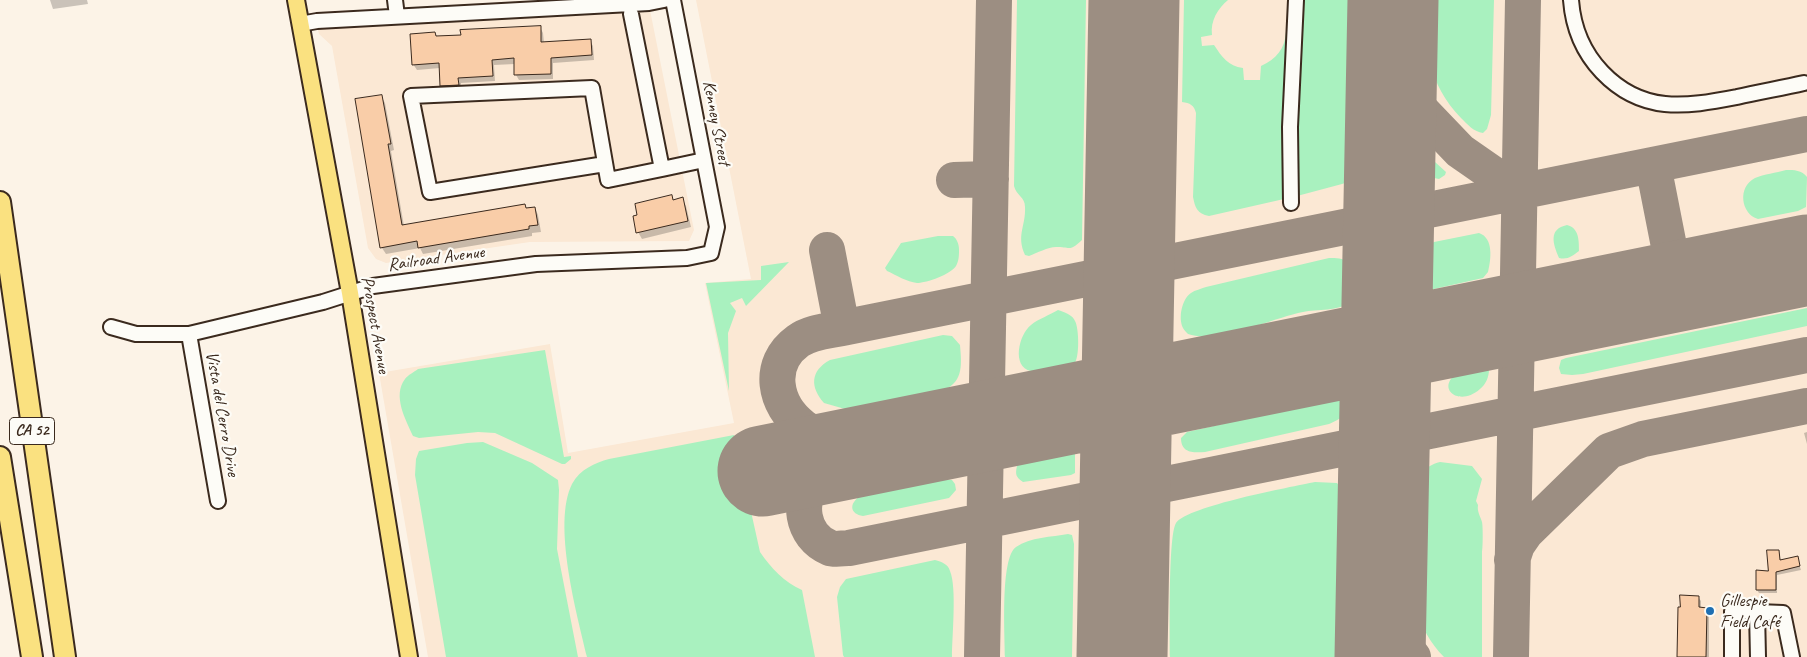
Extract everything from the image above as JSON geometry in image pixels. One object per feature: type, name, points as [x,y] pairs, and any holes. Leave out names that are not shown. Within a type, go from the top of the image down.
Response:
[{"type":"highway","points":[[0,196],[0,204]]},
{"type":"highway","name":"CA 52","points":[[0,204],[65,657]]},
{"type":"highway","name":"CA 52","points":[[0,457],[32,657]]},
{"type":"main road","name":"Prospect Avenue","points":[[296,0],[350,294],[409,657]]},
{"type":"street","points":[[395,0],[397,16]]},
{"type":"street","points":[[300,24],[317,20],[664,0]]},
{"type":"street","name":"Kenney Street","points":[[673,0],[717,227],[712,253]]},
{"type":"street","points":[[1291,203],[1290,127],[1296,0]]},
{"type":"street","points":[[1571,0],[1575,27],[1592,61],[1616,85],[1628,93],[1651,102],[1675,105],[1699,104],[1804,83]]},
{"type":"street","points":[[631,14],[662,169]]},
{"type":"street","points":[[605,164],[430,192],[411,96],[592,88],[608,180],[704,160]]},
{"type":"street","name":"Railroad Avenue","points":[[111,327],[136,334],[188,334],[323,302],[373,286],[536,264],[687,258],[712,253]]},
{"type":"street","name":"Vista del Cerro Drive","points":[[188,334],[218,501]]},
{"type":"street","points":[[1732,657],[1732,611],[1783,613],[1792,657]]},
{"type":"street","points":[[1757,612],[1758,657]]},
{"type":"shaded area","points":[[696,0],[1807,0],[1807,657],[428,657],[379,373],[550,344],[568,453],[734,423],[705,283],[751,279]]},
{"type":"shaded area","points":[[650,10],[694,230],[689,241],[530,242],[386,263],[376,259],[368,248],[332,46],[319,34],[318,30],[333,27]]},
{"type":"green space","points":[[1017,0],[1086,0],[1082,240],[1070,248],[1053,247],[1029,256],[1025,255],[1021,242],[1025,204],[1014,186]]},
{"type":"green space","points":[[1184,0],[1228,0],[1216,15],[1212,25],[1212,35],[1201,37],[1202,46],[1214,45],[1229,63],[1243,68],[1244,80],[1260,80],[1261,66],[1279,53],[1284,44],[1286,32],[1289,32],[1284,199],[1209,216],[1199,212],[1196,207],[1193,197],[1196,113],[1191,105],[1182,102]]},
{"type":"green space","points":[[1300,0],[1363,0],[1357,162],[1353,174],[1348,182],[1297,196]]},
{"type":"green space","points":[[1425,0],[1494,0],[1491,115],[1487,129],[1483,133],[1468,125],[1441,92],[1430,63],[1427,48]]},
{"type":"green space","points":[[1421,152],[1424,152],[1446,172],[1445,175],[1439,179],[1434,178],[1424,164]]},
{"type":"green space","points":[[1786,170],[1795,170],[1807,177],[1806,207],[1798,211],[1758,219],[1752,216],[1748,212],[1743,200],[1745,188],[1749,182],[1755,178]]},
{"type":"green space","points":[[1567,225],[1576,232],[1579,251],[1567,258],[1559,258],[1554,238],[1557,230]]},
{"type":"green space","points":[[1479,233],[1487,240],[1490,250],[1488,272],[1483,278],[1425,291],[1421,287],[1420,274],[1423,256],[1429,246],[1434,242]]},
{"type":"green space","points":[[938,236],[953,236],[958,244],[958,262],[949,272],[932,280],[917,283],[887,271],[885,268],[901,243]]},
{"type":"green space","points":[[1329,258],[1339,258],[1348,262],[1353,270],[1355,292],[1351,301],[1346,305],[1334,309],[1303,312],[1214,336],[1188,334],[1183,328],[1181,314],[1183,304],[1194,291]]},
{"type":"green space","points":[[789,262],[746,306],[742,298],[730,303],[736,311],[728,333],[729,391],[706,283],[761,280],[761,266]]},
{"type":"green space","points":[[1807,308],[1807,326],[1583,374],[1561,374],[1559,368],[1561,360],[1566,358]]},
{"type":"green space","points":[[1058,310],[1070,315],[1074,319],[1078,343],[1076,361],[1074,364],[1047,370],[1031,371],[1025,368],[1019,357],[1020,342],[1023,335],[1034,323]]},
{"type":"green space","points":[[943,335],[952,336],[960,345],[961,368],[953,384],[940,392],[845,409],[824,403],[816,391],[814,380],[816,374],[823,364],[830,360]]},
{"type":"green space","points":[[545,350],[564,457],[571,456],[571,459],[565,464],[495,433],[478,432],[419,438],[413,436],[404,415],[400,393],[405,379],[418,369]]},
{"type":"green space","points":[[1486,365],[1489,369],[1488,378],[1484,385],[1470,395],[1461,397],[1454,395],[1450,390],[1449,384],[1453,377],[1462,370]]},
{"type":"green space","points":[[1342,397],[1349,399],[1349,408],[1341,418],[1329,424],[1205,452],[1188,451],[1183,447],[1181,438],[1187,432]]},
{"type":"green space","points":[[734,435],[760,552],[778,574],[802,590],[815,657],[587,657],[568,569],[565,545],[564,522],[566,501],[575,479],[588,467],[598,462]]},
{"type":"green space","points":[[483,442],[532,463],[558,480],[557,549],[578,657],[446,657],[415,475],[416,459],[419,451]]},
{"type":"green space","points":[[1075,450],[1075,473],[1071,475],[1023,482],[1017,476],[1017,466],[1023,461]]},
{"type":"green space","points":[[1440,462],[1472,466],[1482,479],[1476,501],[1483,528],[1482,657],[1444,657],[1434,646],[1427,634],[1417,607],[1414,560],[1416,500],[1425,470]]},
{"type":"green space","points":[[942,479],[952,480],[955,484],[956,490],[949,498],[863,516],[853,511],[852,506],[859,497]]},
{"type":"green space","points":[[1315,482],[1337,483],[1348,501],[1353,547],[1351,657],[1170,657],[1171,565],[1173,532],[1176,523],[1199,510],[1219,504]]},
{"type":"green space","points":[[1068,534],[1072,535],[1074,544],[1072,657],[1005,657],[1004,598],[1005,581],[1011,554],[1016,547],[1028,541]]},
{"type":"green space","points":[[935,560],[948,567],[952,578],[954,600],[952,657],[844,657],[837,597],[840,587],[846,579]]},
{"type":"building","points":[[541,26],[541,42],[591,39],[592,55],[551,58],[551,74],[514,75],[514,58],[492,60],[493,76],[458,78],[459,85],[440,86],[439,63],[412,65],[410,34],[435,32],[436,36],[461,35],[460,30]]},
{"type":"building","points":[[382,95],[391,144],[388,144],[402,225],[525,204],[526,208],[535,207],[538,225],[529,226],[529,229],[418,248],[417,241],[380,248],[355,99]]},
{"type":"building","points":[[672,195],[673,200],[683,197],[688,221],[636,233],[633,216],[637,215],[635,204]]},
{"type":"building","points":[[1767,550],[1779,550],[1780,560],[1798,556],[1800,566],[1776,572],[1776,590],[1756,590],[1756,570],[1768,571]]},
{"type":"building","points":[[1680,595],[1699,596],[1699,607],[1707,608],[1706,657],[1677,657]]},
{"type":"taxiway","points":[[982,657],[994,0]]},
{"type":"taxiway","points":[[1511,657],[1523,0]]},
{"type":"taxiway","points":[[1392,80],[1460,151],[1519,192]]},
{"type":"taxiway","points":[[864,450],[817,436],[803,427],[785,408],[778,384],[781,361],[788,350],[803,338],[825,331],[1807,134]]},
{"type":"taxiway","points":[[1653,165],[1677,287]]},
{"type":"taxiway","points":[[954,180],[991,179]]},
{"type":"taxiway","points":[[827,250],[842,328]]},
{"type":"taxiway","points":[[864,450],[822,473],[810,487],[806,496],[804,506],[808,526],[813,535],[830,548],[849,548],[1807,355]]},
{"type":"taxiway","points":[[1512,560],[1517,545],[1526,532],[1609,451],[1643,439],[1807,406]]},
{"type":"taxiway","points":[[1387,448],[1385,611],[1396,636],[1413,657]]},
{"type":"runway","points":[[1122,657],[1134,0]]},
{"type":"runway","points":[[1380,657],[1393,0]]},
{"type":"runway","points":[[763,471],[1807,260]]},
{"type":"place","name":"Gillespie Field Café","points":[[1710,611]]}]
